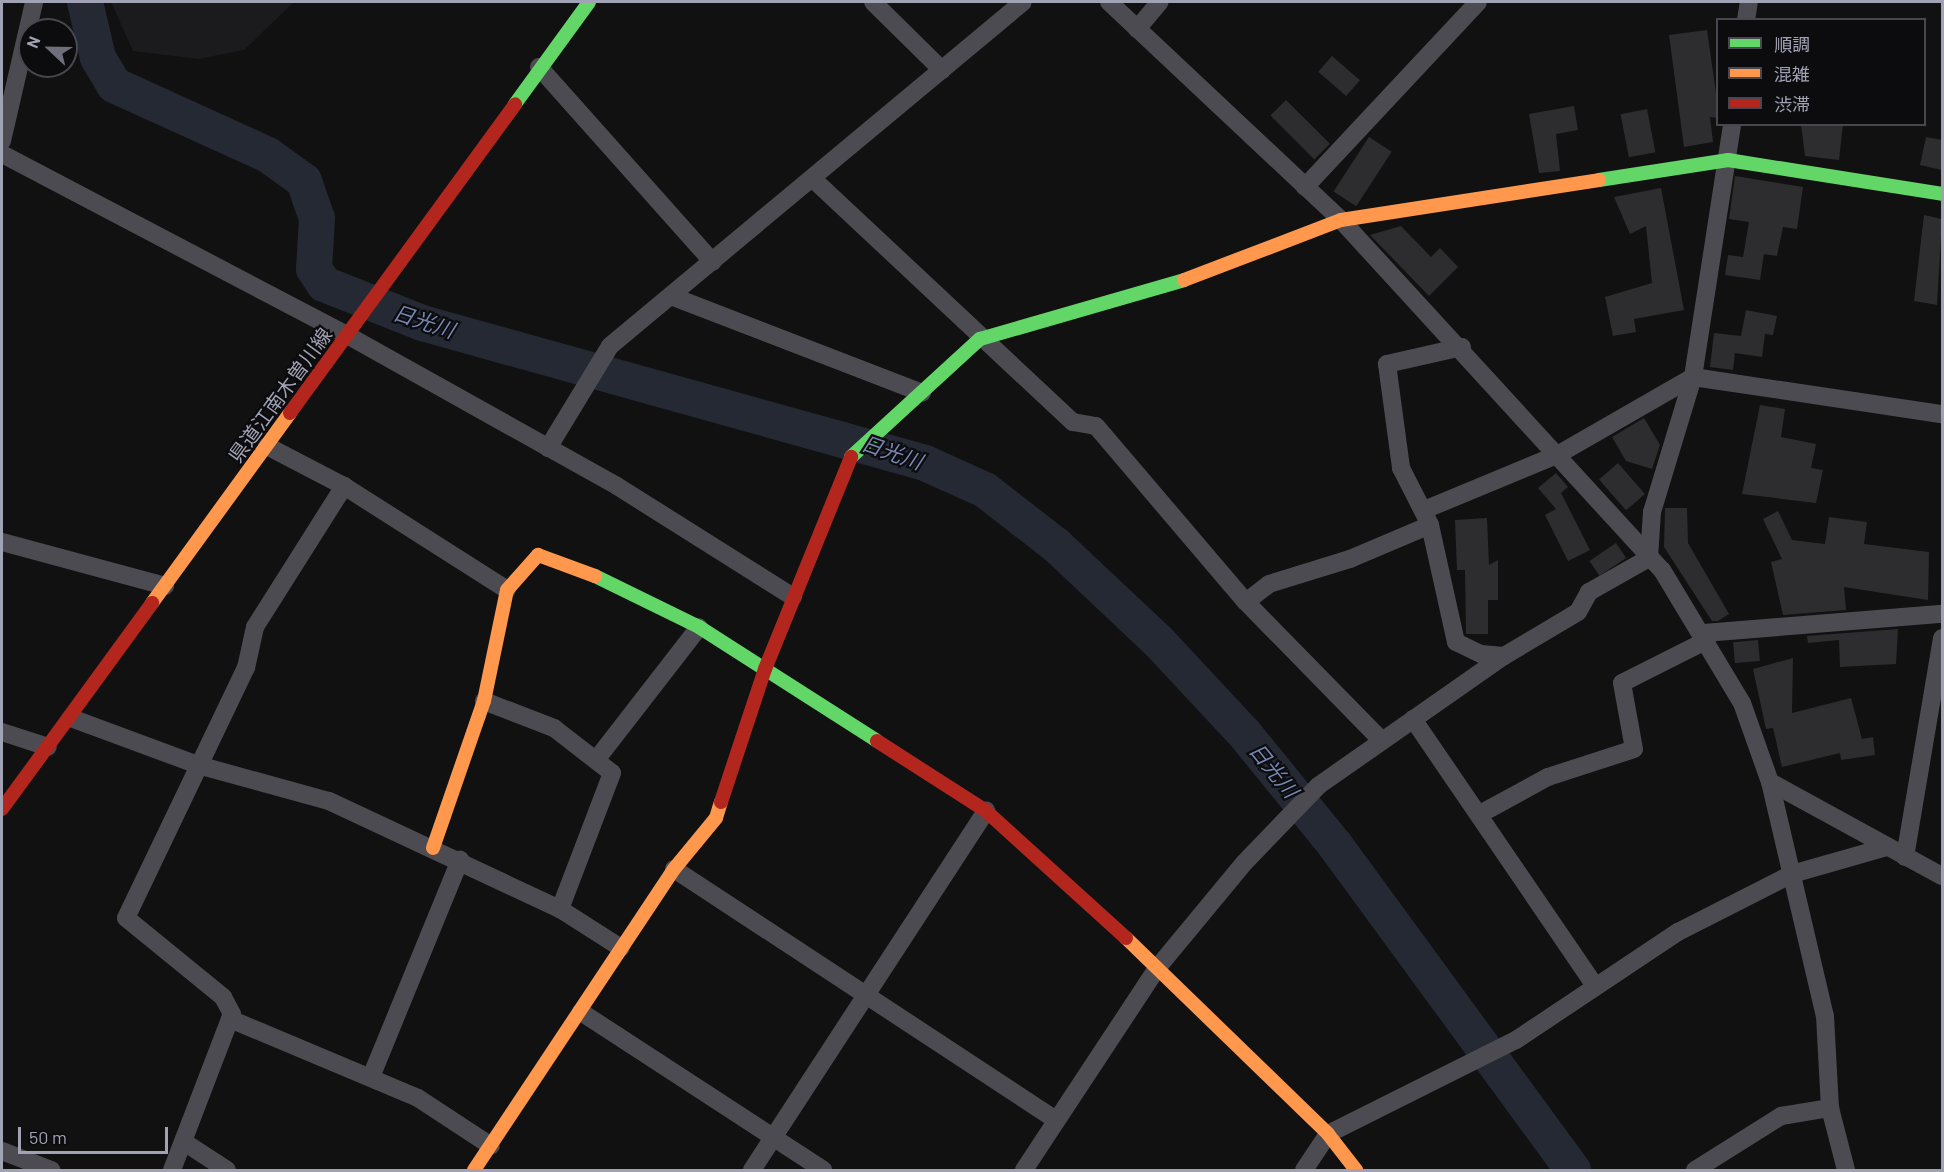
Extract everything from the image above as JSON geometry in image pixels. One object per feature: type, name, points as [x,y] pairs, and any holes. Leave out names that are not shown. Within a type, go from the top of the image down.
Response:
[{"type":"street","points":[[2,141],[34,2]]},
{"type":"street","name":"県道江南木曽川線","points":[[2,809],[71,718],[539,67],[589,2]]},
{"type":"street","points":[[873,2],[942,70]]},
{"type":"street","points":[[548,448],[610,346],[1023,2]]},
{"type":"street","points":[[1109,2],[1341,220],[1462,347],[1649,558],[1706,636],[1742,703],[1770,782],[1825,1016],[1830,1108],[1846,1170]]},
{"type":"street","points":[[1137,29],[1160,2]]},
{"type":"street","points":[[1305,187],[1478,2]]},
{"type":"street","points":[[1746,18],[1749,2]]},
{"type":"street","points":[[539,67],[713,262]]},
{"type":"street","points":[[1649,558],[1652,512],[1693,376],[1732,126]]},
{"type":"street","points":[[2,154],[347,335],[548,448],[793,597]]},
{"type":"street","points":[[474,1170],[581,1012],[674,868],[716,819],[765,669],[853,451],[922,393],[980,339],[1191,278],[1341,220],[1728,159],[1942,194]]},
{"type":"street","points":[[813,179],[980,339],[1073,422],[1096,426],[1246,602],[1382,741]]},
{"type":"street","points":[[671,296],[922,393]]},
{"type":"street","points":[[1462,347],[1387,364],[1401,468],[1427,517],[1456,642],[1480,654],[1504,656]]},
{"type":"street","points":[[1246,602],[1269,584],[1350,559],[1427,517],[1559,454],[1693,376],[1942,414]]},
{"type":"street","points":[[267,446],[344,486],[507,591]]},
{"type":"street","points":[[172,1170],[230,1019],[223,997],[126,918],[246,668],[255,627],[344,486]]},
{"type":"street","points":[[2,542],[165,586]]},
{"type":"street","points":[[433,848],[484,701],[507,591],[538,555],[601,578],[699,627],[986,811],[1158,966],[1328,1134],[1356,1170]]},
{"type":"street","points":[[1024,1170],[1158,966],[1318,786],[1504,656],[1578,612],[1589,592],[1649,558]]},
{"type":"street","points":[[1480,814],[1548,777],[1634,749],[1622,684],[1706,636],[1942,614]]},
{"type":"street","points":[[596,760],[699,627]]},
{"type":"street","points":[[1905,857],[1942,638]]},
{"type":"street","points":[[484,701],[554,728],[612,773],[560,909]]},
{"type":"street","points":[[71,718],[198,765],[329,801],[460,860],[560,909],[621,948]]},
{"type":"street","points":[[1413,719],[1480,814],[1595,986]]},
{"type":"street","points":[[2,732],[48,747]]},
{"type":"street","points":[[1770,782],[1942,876]]},
{"type":"street","points":[[752,1170],[986,811]]},
{"type":"street","points":[[1304,1170],[1328,1134],[1516,1040],[1678,932],[1792,874],[1887,847]]},
{"type":"street","points":[[371,1077],[460,860]]},
{"type":"street","points":[[674,868],[867,992],[1056,1120]]},
{"type":"street","points":[[581,1012],[823,1170]]},
{"type":"street","points":[[230,1019],[418,1098],[491,1146]]},
{"type":"street","points":[[1695,1170],[1781,1116],[1830,1108]]},
{"type":"street","points":[[184,1142],[227,1170]]},
{"type":"street","points":[[2,1151],[51,1170]]},
{"type":"shaded area","points":[[111,2],[294,2],[244,50],[198,59],[133,51]]},
{"type":"building","points":[[1707,30],[1716,93],[1716,118],[1710,117],[1713,142],[1684,147],[1669,35]]},
{"type":"building","points":[[1332,56],[1360,80],[1346,96],[1318,72]]},
{"type":"building","points":[[1286,100],[1330,144],[1314,159],[1270,116]]},
{"type":"building","points":[[1574,106],[1578,130],[1556,134],[1560,171],[1539,173],[1529,114]]},
{"type":"building","points":[[1647,109],[1655,152],[1629,157],[1620,114]]},
{"type":"building","points":[[1801,126],[1843,126],[1839,160],[1805,156]]},
{"type":"building","points":[[1369,137],[1392,152],[1356,206],[1334,192]]},
{"type":"building","points":[[1926,137],[1942,140],[1942,170],[1920,165]]},
{"type":"building","points":[[1735,176],[1803,187],[1797,229],[1783,227],[1777,256],[1764,254],[1760,280],[1725,275],[1728,255],[1743,257],[1749,222],[1729,219]]},
{"type":"building","points":[[1661,188],[1684,310],[1634,319],[1636,332],[1613,336],[1605,297],[1652,283],[1646,226],[1630,234],[1614,197]]},
{"type":"building","points":[[1924,215],[1942,219],[1937,305],[1914,301]]},
{"type":"building","points":[[1401,226],[1431,257],[1440,248],[1458,267],[1429,296],[1370,235]]},
{"type":"building","points":[[1746,310],[1777,316],[1773,335],[1765,334],[1762,357],[1735,353],[1733,370],[1710,367],[1714,333],[1741,336]]},
{"type":"building","points":[[1760,405],[1785,409],[1781,437],[1816,444],[1811,468],[1823,470],[1816,503],[1742,494]]},
{"type":"building","points":[[1644,418],[1660,445],[1652,469],[1626,461],[1612,437]]},
{"type":"building","points":[[1618,463],[1645,494],[1626,510],[1599,479]]},
{"type":"building","points":[[1556,473],[1568,487],[1561,493],[1590,550],[1568,561],[1545,515],[1556,509],[1538,488]]},
{"type":"building","points":[[1665,508],[1687,508],[1688,543],[1729,614],[1718,621],[1712,621],[1664,547]]},
{"type":"building","points":[[1778,511],[1792,540],[1825,544],[1829,517],[1867,522],[1864,544],[1929,552],[1928,600],[1844,587],[1846,610],[1783,615],[1771,562],[1782,559],[1763,519]]},
{"type":"building","points":[[1487,518],[1489,565],[1498,560],[1498,600],[1488,600],[1488,634],[1466,634],[1465,570],[1457,570],[1455,520]]},
{"type":"building","points":[[1616,543],[1626,558],[1600,576],[1589,561]]},
{"type":"building","points":[[1898,629],[1896,664],[1840,667],[1839,640],[1808,643],[1807,636]]},
{"type":"building","points":[[1758,640],[1760,661],[1735,663],[1733,642]]},
{"type":"building","points":[[1793,658],[1792,713],[1851,698],[1862,739],[1873,737],[1875,755],[1841,760],[1840,753],[1782,767],[1773,728],[1766,729],[1753,669]]},
{"type":"waterway","name":"日光川","points":[[85,2],[98,58],[114,85],[268,155],[304,181],[317,218],[314,269],[324,284],[422,323],[925,463],[985,490],[1056,545],[1159,642],[1244,733],[1335,845],[1573,1170]]},
{"type":"traffic: fast","points":[[515,104],[589,2]]},
{"type":"traffic: fast","points":[[1599,180],[1728,160],[1942,194]]},
{"type":"traffic: fast","points":[[851,457],[980,339],[1184,280]]},
{"type":"traffic: fast","points":[[595,576],[699,627],[877,741]]},
{"type":"traffic: slow","points":[[1184,280],[1341,220],[1599,180]]},
{"type":"traffic: slow","points":[[152,603],[290,413]]},
{"type":"traffic: slow","points":[[433,848],[484,701],[507,590],[538,555],[595,576]]},
{"type":"traffic: slow","points":[[474,1170],[674,869],[716,818],[721,802]]},
{"type":"traffic: slow","points":[[1126,938],[1328,1134],[1356,1170]]},
{"type":"traffic: jam","points":[[290,413],[515,104]]},
{"type":"traffic: jam","points":[[721,802],[765,669],[851,457]]},
{"type":"traffic: jam","points":[[2,809],[152,603]]},
{"type":"traffic: jam","points":[[877,741],[986,811],[1126,938]]}]
